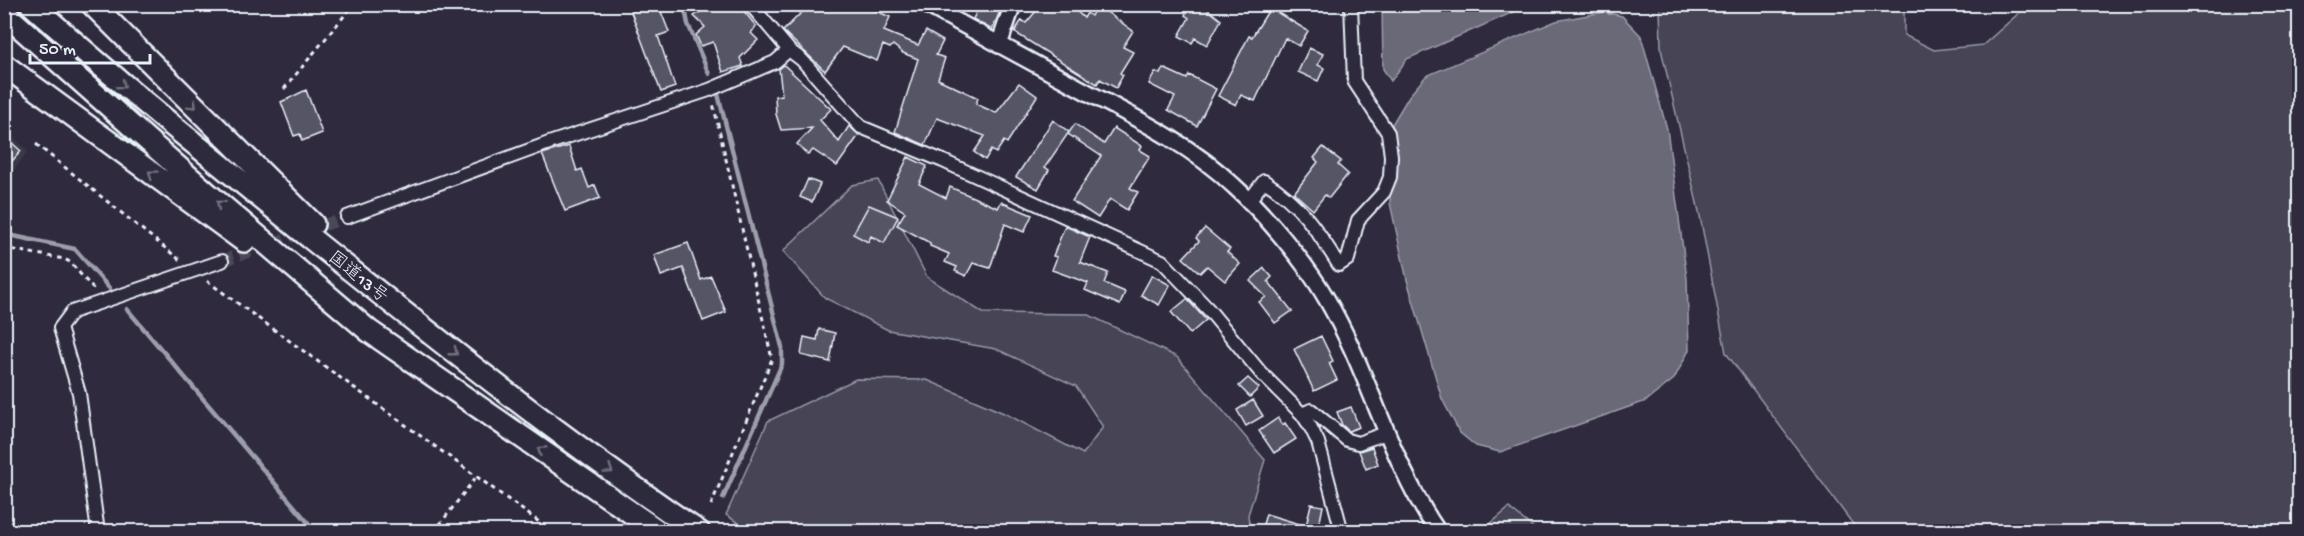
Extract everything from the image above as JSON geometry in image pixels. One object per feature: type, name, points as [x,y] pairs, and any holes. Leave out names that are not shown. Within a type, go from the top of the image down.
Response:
[{"type":"highway","name":"国道13号","points":[[31,4],[117,81],[422,327],[600,464],[699,531]]},
{"type":"highway","points":[[92,4],[267,180],[386,288],[422,327]]},
{"type":"highway","name":"国道13号","points":[[4,13],[206,192],[369,331],[658,531]]},
{"type":"highway","points":[[4,65],[369,331]]},
{"type":"street","points":[[750,4],[789,50],[809,67],[861,127],[943,160],[1162,261],[1209,310],[1261,373],[1302,414],[1318,442],[1342,531]]},
{"type":"street","points":[[925,4],[1140,120],[1185,148],[1234,186],[1290,248],[1326,297],[1359,365],[1386,433],[1420,505],[1438,531]]},
{"type":"street","points":[[999,45],[1013,4]]},
{"type":"street","points":[[1248,202],[1264,181],[1280,191],[1301,208],[1339,265],[1348,259],[1358,220],[1384,192],[1390,177],[1388,134],[1354,81],[1351,4]]},
{"type":"street","points":[[347,217],[549,143],[709,90],[775,62],[789,50]]},
{"type":"street","points":[[98,531],[79,393],[60,328],[72,312],[222,261]]},
{"type":"street","points":[[1302,414],[1311,410],[1347,440],[1358,443],[1386,433]]},
{"type":"path","points":[[284,89],[354,4]]},
{"type":"path","points":[[709,90],[772,359],[711,506]]},
{"type":"path","points":[[36,144],[194,271],[553,531]]},
{"type":"path","points":[[4,248],[70,262],[104,301]]},
{"type":"path","points":[[434,531],[476,477]]},
{"type":"shaded area","points":[[1660,5],[1904,5],[1904,35],[1934,50],[1983,45],[2028,5],[2299,5],[2299,531],[1858,531],[1726,353],[1700,216],[1661,49]]},
{"type":"shaded area","points":[[4,129],[28,151],[5,182],[4,182]]},
{"type":"shaded area","points":[[878,180],[927,277],[983,313],[1087,314],[1177,357],[1265,460],[1248,515],[1250,531],[752,532],[726,515],[768,421],[856,379],[927,380],[1006,414],[1083,454],[1103,427],[1076,386],[996,349],[888,330],[825,298],[783,251],[852,185]]},
{"type":"shaded area","points":[[1509,508],[1537,531],[1487,531],[1488,526]]},
{"type":"water","points":[[1382,4],[1529,5],[1407,59],[1391,81],[1383,69]]},
{"type":"water","points":[[1604,12],[1622,16],[1641,36],[1667,129],[1687,279],[1689,350],[1674,379],[1646,401],[1500,452],[1476,446],[1460,433],[1442,399],[1407,280],[1390,203],[1391,126],[1409,96],[1426,76],[1556,21]]},
{"type":"building","points":[[628,4],[658,4],[669,32],[658,36],[675,87],[661,92]]},
{"type":"building","points":[[695,4],[738,4],[756,26],[751,33],[758,40],[740,58],[743,66],[723,72],[713,42],[701,46],[696,35],[705,27],[694,16],[700,12]]},
{"type":"building","points":[[810,4],[860,4],[890,17],[884,31],[918,45],[926,31],[943,41],[936,55],[945,58],[938,79],[978,98],[976,104],[996,113],[1019,83],[1037,96],[1007,143],[1004,141],[996,153],[991,150],[985,160],[974,152],[985,136],[937,118],[925,145],[895,132],[918,59],[903,53],[893,45],[890,48],[883,45],[877,61],[843,47],[825,71],[783,31]]},
{"type":"building","points":[[980,4],[1003,4],[992,30],[973,19]]},
{"type":"building","points":[[1042,4],[1069,4],[1084,18],[1087,13],[1091,16],[1097,5],[1133,31],[1123,47],[1133,52],[1120,73],[1123,75],[1116,88],[1100,79],[1097,84],[1014,32],[1022,20],[1026,23]]},
{"type":"building","points":[[1191,4],[1201,4],[1221,20],[1207,45],[1195,38],[1192,43],[1179,36],[1189,18],[1185,15]]},
{"type":"building","points":[[1270,8],[1308,31],[1299,46],[1285,38],[1255,101],[1241,95],[1236,105],[1218,96],[1249,36],[1252,37]]},
{"type":"building","points":[[1309,48],[1323,54],[1318,65],[1324,68],[1318,81],[1298,72]]},
{"type":"building","points":[[784,65],[831,109],[820,120],[839,142],[849,126],[859,135],[837,166],[813,150],[808,155],[797,144],[812,128],[781,130],[776,114],[775,96],[782,95],[779,69]]},
{"type":"building","points":[[1163,68],[1187,79],[1189,75],[1216,89],[1197,126],[1168,110],[1175,97],[1149,84],[1155,72],[1160,74]]},
{"type":"building","points":[[306,90],[322,133],[302,141],[300,134],[294,136],[281,102]]},
{"type":"building","points":[[1053,120],[1069,132],[1045,167],[1049,170],[1038,189],[1016,177]]},
{"type":"building","points":[[1075,124],[1104,144],[1114,128],[1142,146],[1140,150],[1150,156],[1130,188],[1138,192],[1127,210],[1110,199],[1098,218],[1072,201],[1101,156],[1068,134]]},
{"type":"building","points":[[11,142],[21,151],[4,170],[4,150]]},
{"type":"building","points":[[569,146],[577,171],[582,169],[589,188],[595,185],[600,198],[565,211],[542,154]]},
{"type":"building","points":[[1323,147],[1341,161],[1338,165],[1348,174],[1329,198],[1325,195],[1313,210],[1294,193],[1318,162],[1314,158]]},
{"type":"building","points":[[908,157],[927,166],[919,184],[946,198],[950,187],[998,208],[1001,202],[1032,215],[1024,232],[1005,224],[990,268],[973,263],[966,276],[955,271],[957,267],[945,262],[949,254],[930,246],[930,243],[897,225],[905,212],[887,200]]},
{"type":"building","points":[[808,179],[820,184],[812,202],[800,197]]},
{"type":"building","points":[[869,205],[898,217],[884,243],[871,236],[868,242],[853,234]]},
{"type":"building","points":[[1065,226],[1090,237],[1080,262],[1108,273],[1104,283],[1125,292],[1120,305],[1085,290],[1088,283],[1052,270],[1057,257],[1053,256]]},
{"type":"building","points":[[1205,228],[1230,249],[1227,252],[1240,264],[1225,281],[1207,266],[1200,273],[1183,258],[1199,241],[1196,238]]},
{"type":"building","points":[[688,243],[701,280],[711,276],[726,312],[703,321],[683,268],[661,276],[654,255]]},
{"type":"building","points":[[1264,268],[1272,277],[1268,281],[1292,311],[1275,323],[1259,302],[1266,297],[1250,281]]},
{"type":"building","points":[[1152,275],[1170,285],[1159,305],[1141,295]]},
{"type":"building","points":[[1187,299],[1206,320],[1190,334],[1171,312]]},
{"type":"building","points":[[819,329],[835,333],[830,362],[801,355],[804,337],[817,340]]},
{"type":"building","points":[[1321,336],[1333,361],[1329,363],[1337,380],[1314,391],[1294,349]]},
{"type":"building","points":[[1248,378],[1259,388],[1250,397],[1239,386]]},
{"type":"building","points":[[1253,400],[1263,416],[1246,426],[1237,410]]},
{"type":"building","points":[[1351,407],[1359,427],[1349,431],[1342,425],[1337,412]]},
{"type":"building","points":[[1278,418],[1283,425],[1285,423],[1296,439],[1274,453],[1259,431]]},
{"type":"building","points":[[1372,447],[1378,464],[1366,469],[1359,451]]},
{"type":"building","points":[[1311,504],[1323,506],[1318,531],[1261,531],[1266,514],[1306,526]]},
{"type":"waterway","points":[[684,4],[688,24],[709,74]]},
{"type":"waterway","points":[[1610,13],[1613,4]]},
{"type":"waterway","points":[[718,94],[782,347],[782,364],[723,498]]},
{"type":"waterway","points":[[4,234],[75,249],[110,289]]},
{"type":"waterway","points":[[127,309],[316,532]]},
{"type":"tunnel","points":[[222,261],[347,217]]}]
